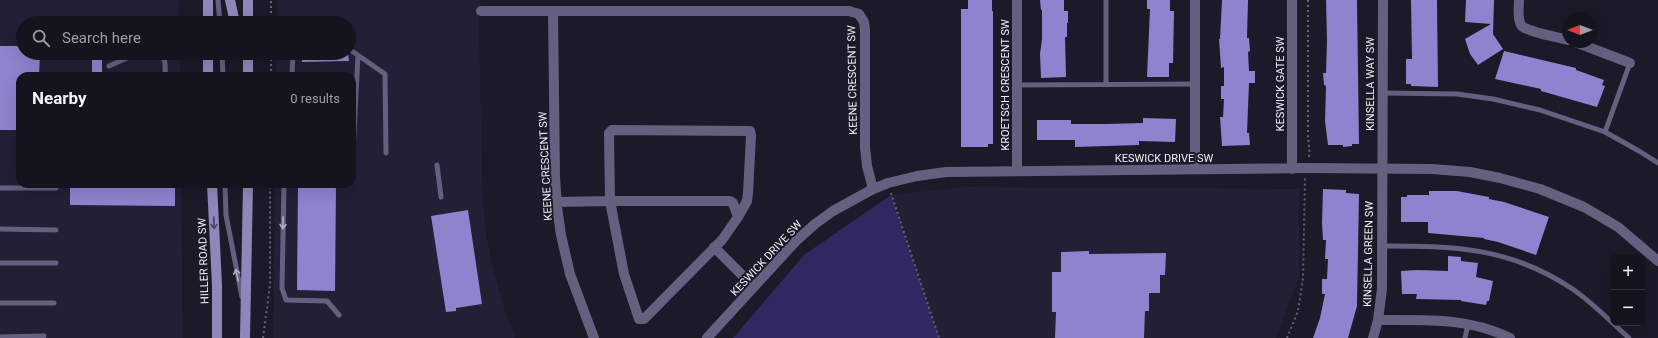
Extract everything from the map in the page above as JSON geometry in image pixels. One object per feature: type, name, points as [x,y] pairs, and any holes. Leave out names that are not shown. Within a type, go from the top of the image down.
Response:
[{"type":"main road","points":[[208,0],[208,16]]},
{"type":"main road","points":[[230,0],[233,16]]},
{"type":"main road","points":[[248,0],[248,16]]},
{"type":"main road","points":[[208,60],[208,72]]},
{"type":"main road","points":[[248,60],[248,72]]},
{"type":"main road","name":"HILLER ROAD SW","points":[[212,188],[217,284],[217,338]]},
{"type":"main road","points":[[245,338],[248,188]]},
{"type":"street","name":"KROETSCH CRESCENT SW","points":[[1017,0],[1017,170]]},
{"type":"street","points":[[1195,0],[1195,169]]},
{"type":"street","name":"KESWICK GATE SW","points":[[1292,0],[1292,169]]},
{"type":"street","name":"KINSELLA WAY SW","points":[[1382,169],[1383,0]]},
{"type":"street","points":[[1519,0],[1519,20],[1522,26],[1529,30],[1562,38]]},
{"type":"street","name":"KEENE CRESCENT SW","points":[[481,11],[849,11],[859,14],[864,22],[865,30],[866,156],[873,189]]},
{"type":"street","name":"KEENE CRESCENT SW","points":[[553,12],[557,202],[561,235],[570,274],[594,338]]},
{"type":"street","points":[[1591,48],[1630,63]]},
{"type":"street","points":[[612,130],[750,132],[747,201],[722,240],[644,319],[639,319],[624,274],[610,201],[609,133],[612,130]]},
{"type":"street","name":"KINSELLA GREEN SW","points":[[1373,338],[1378,320],[1382,289],[1382,169]]},
{"type":"street","name":"KESWICK DRIVE SW","points":[[707,338],[796,241],[815,224],[834,211],[873,189],[888,183],[917,176],[946,172],[1017,170],[1432,169],[1470,172],[1500,178],[1540,189],[1602,216],[1618,227],[1658,261]]},
{"type":"street","points":[[557,202],[730,201],[733,204],[738,216]]},
{"type":"street","points":[[714,247],[754,287]]},
{"type":"street","points":[[1378,320],[1439,320],[1468,324],[1488,329],[1510,338]]},
{"type":"lane","points":[[218,0],[219,16]]},
{"type":"lane","points":[[1106,0],[1106,84]]},
{"type":"lane","points":[[356,72],[358,54],[385,74],[386,154]]},
{"type":"lane","points":[[109,66],[122,60]]},
{"type":"lane","points":[[165,60],[165,72]]},
{"type":"lane","points":[[222,60],[223,72]]},
{"type":"lane","points":[[292,72],[293,60]]},
{"type":"lane","points":[[1605,132],[1630,63]]},
{"type":"lane","points":[[1017,85],[1195,84]]},
{"type":"lane","points":[[1383,92],[1457,94],[1493,99],[1540,110],[1605,132],[1658,163]]},
{"type":"lane","points":[[437,165],[441,197]]},
{"type":"lane","points":[[0,188],[56,188]]},
{"type":"lane","points":[[225,188],[226,215],[246,313]]},
{"type":"lane","points":[[284,188],[282,288],[286,300],[327,301],[339,315]]},
{"type":"lane","points":[[0,229],[56,230]]},
{"type":"lane","points":[[1382,246],[1458,248],[1481,251],[1522,263],[1544,272],[1572,289],[1593,304],[1629,338]]},
{"type":"lane","points":[[0,263],[56,263]]},
{"type":"lane","points":[[0,303],[54,303]]},
{"type":"lane","points":[[1465,338],[1468,324]]},
{"type":"lane","points":[[0,337],[44,336]]},
{"type":"path","points":[[271,0],[271,16]]},
{"type":"path","points":[[1308,0],[1308,132],[1311,149],[1310,151]]},
{"type":"path","points":[[271,60],[271,72]]},
{"type":"path","points":[[1286,338],[1298,311],[1303,278],[1305,182]]},
{"type":"path","points":[[888,183],[939,338]]},
{"type":"path","points":[[263,338],[270,285],[270,188]]},
{"type":"shaded area","points":[[0,0],[179,0],[179,16],[16,16],[16,60],[180,60],[180,72],[16,72],[16,188],[181,188],[183,338],[0,338]]},
{"type":"shaded area","points":[[277,0],[480,0],[479,26],[482,181],[485,227],[492,264],[504,308],[515,338],[273,338],[275,188],[356,188],[356,72],[276,72],[277,60],[356,60],[356,16],[277,16]]},
{"type":"shaded area","points":[[965,187],[1299,189],[1299,277],[1276,338],[939,338],[891,195]]},
{"type":"shaded area","points":[[891,195],[939,338],[733,338],[804,255]]},
{"type":"building","points":[[968,0],[992,0],[993,144],[988,144],[988,147],[961,147],[961,9],[968,9]]},
{"type":"building","points":[[1040,0],[1064,0],[1064,11],[1068,11],[1067,37],[1065,37],[1066,77],[1041,78],[1040,54],[1042,39],[1042,10]]},
{"type":"building","points":[[1147,0],[1170,0],[1170,11],[1174,11],[1173,63],[1169,63],[1169,77],[1147,77],[1150,9],[1147,9]]},
{"type":"building","points":[[1222,0],[1248,0],[1247,38],[1249,38],[1250,51],[1248,52],[1249,71],[1255,71],[1255,83],[1249,83],[1247,133],[1249,133],[1250,145],[1222,146],[1220,117],[1223,117],[1224,99],[1221,99],[1221,86],[1224,86],[1224,67],[1221,68],[1219,39]]},
{"type":"building","points":[[1326,0],[1357,0],[1359,144],[1352,144],[1352,146],[1343,147],[1343,145],[1328,145],[1325,121],[1326,87],[1324,85],[1323,73],[1326,73]]},
{"type":"building","points":[[1411,0],[1437,0],[1438,87],[1411,86],[1411,84],[1406,84],[1406,59],[1412,59]]},
{"type":"building","points":[[1466,0],[1494,0],[1493,34],[1503,49],[1478,65],[1470,54],[1465,39],[1491,24],[1465,22]]},
{"type":"building","points":[[0,46],[16,46],[16,60],[40,60],[39,72],[16,72],[16,130],[0,130]]},
{"type":"building","points":[[1504,51],[1576,68],[1576,70],[1604,80],[1602,85],[1605,86],[1597,107],[1541,91],[1541,89],[1495,79]]},
{"type":"building","points":[[92,60],[102,60],[102,72],[92,72]]},
{"type":"building","points":[[302,60],[349,61],[302,62]]},
{"type":"building","points":[[1143,118],[1176,119],[1175,142],[1139,141],[1139,145],[1075,147],[1075,140],[1037,140],[1037,120],[1071,120],[1071,124],[1107,124],[1143,123]]},
{"type":"building","points":[[70,188],[175,188],[175,206],[70,205]]},
{"type":"building","points":[[298,188],[336,188],[335,291],[297,290]]},
{"type":"building","points":[[1323,189],[1346,190],[1346,193],[1359,194],[1357,306],[1348,338],[1313,338],[1320,318],[1325,294],[1322,294],[1322,279],[1327,279],[1328,259],[1325,259],[1326,240],[1323,240],[1322,223]]},
{"type":"building","points":[[1429,191],[1457,191],[1489,197],[1489,199],[1504,202],[1549,217],[1536,255],[1484,238],[1428,233],[1428,222],[1401,222],[1401,197],[1407,197],[1407,195],[1429,195]]},
{"type":"building","points":[[468,210],[482,304],[456,308],[456,311],[446,312],[431,216]]},
{"type":"building","points":[[1089,251],[1089,254],[1166,253],[1165,275],[1160,275],[1160,293],[1149,293],[1149,311],[1145,311],[1144,338],[1055,338],[1056,312],[1052,312],[1052,272],[1061,272],[1061,252]]},
{"type":"building","points":[[1448,256],[1461,257],[1461,261],[1478,263],[1476,277],[1493,281],[1489,301],[1487,301],[1486,305],[1461,300],[1416,299],[1417,294],[1402,294],[1401,271],[1448,271]]}]
